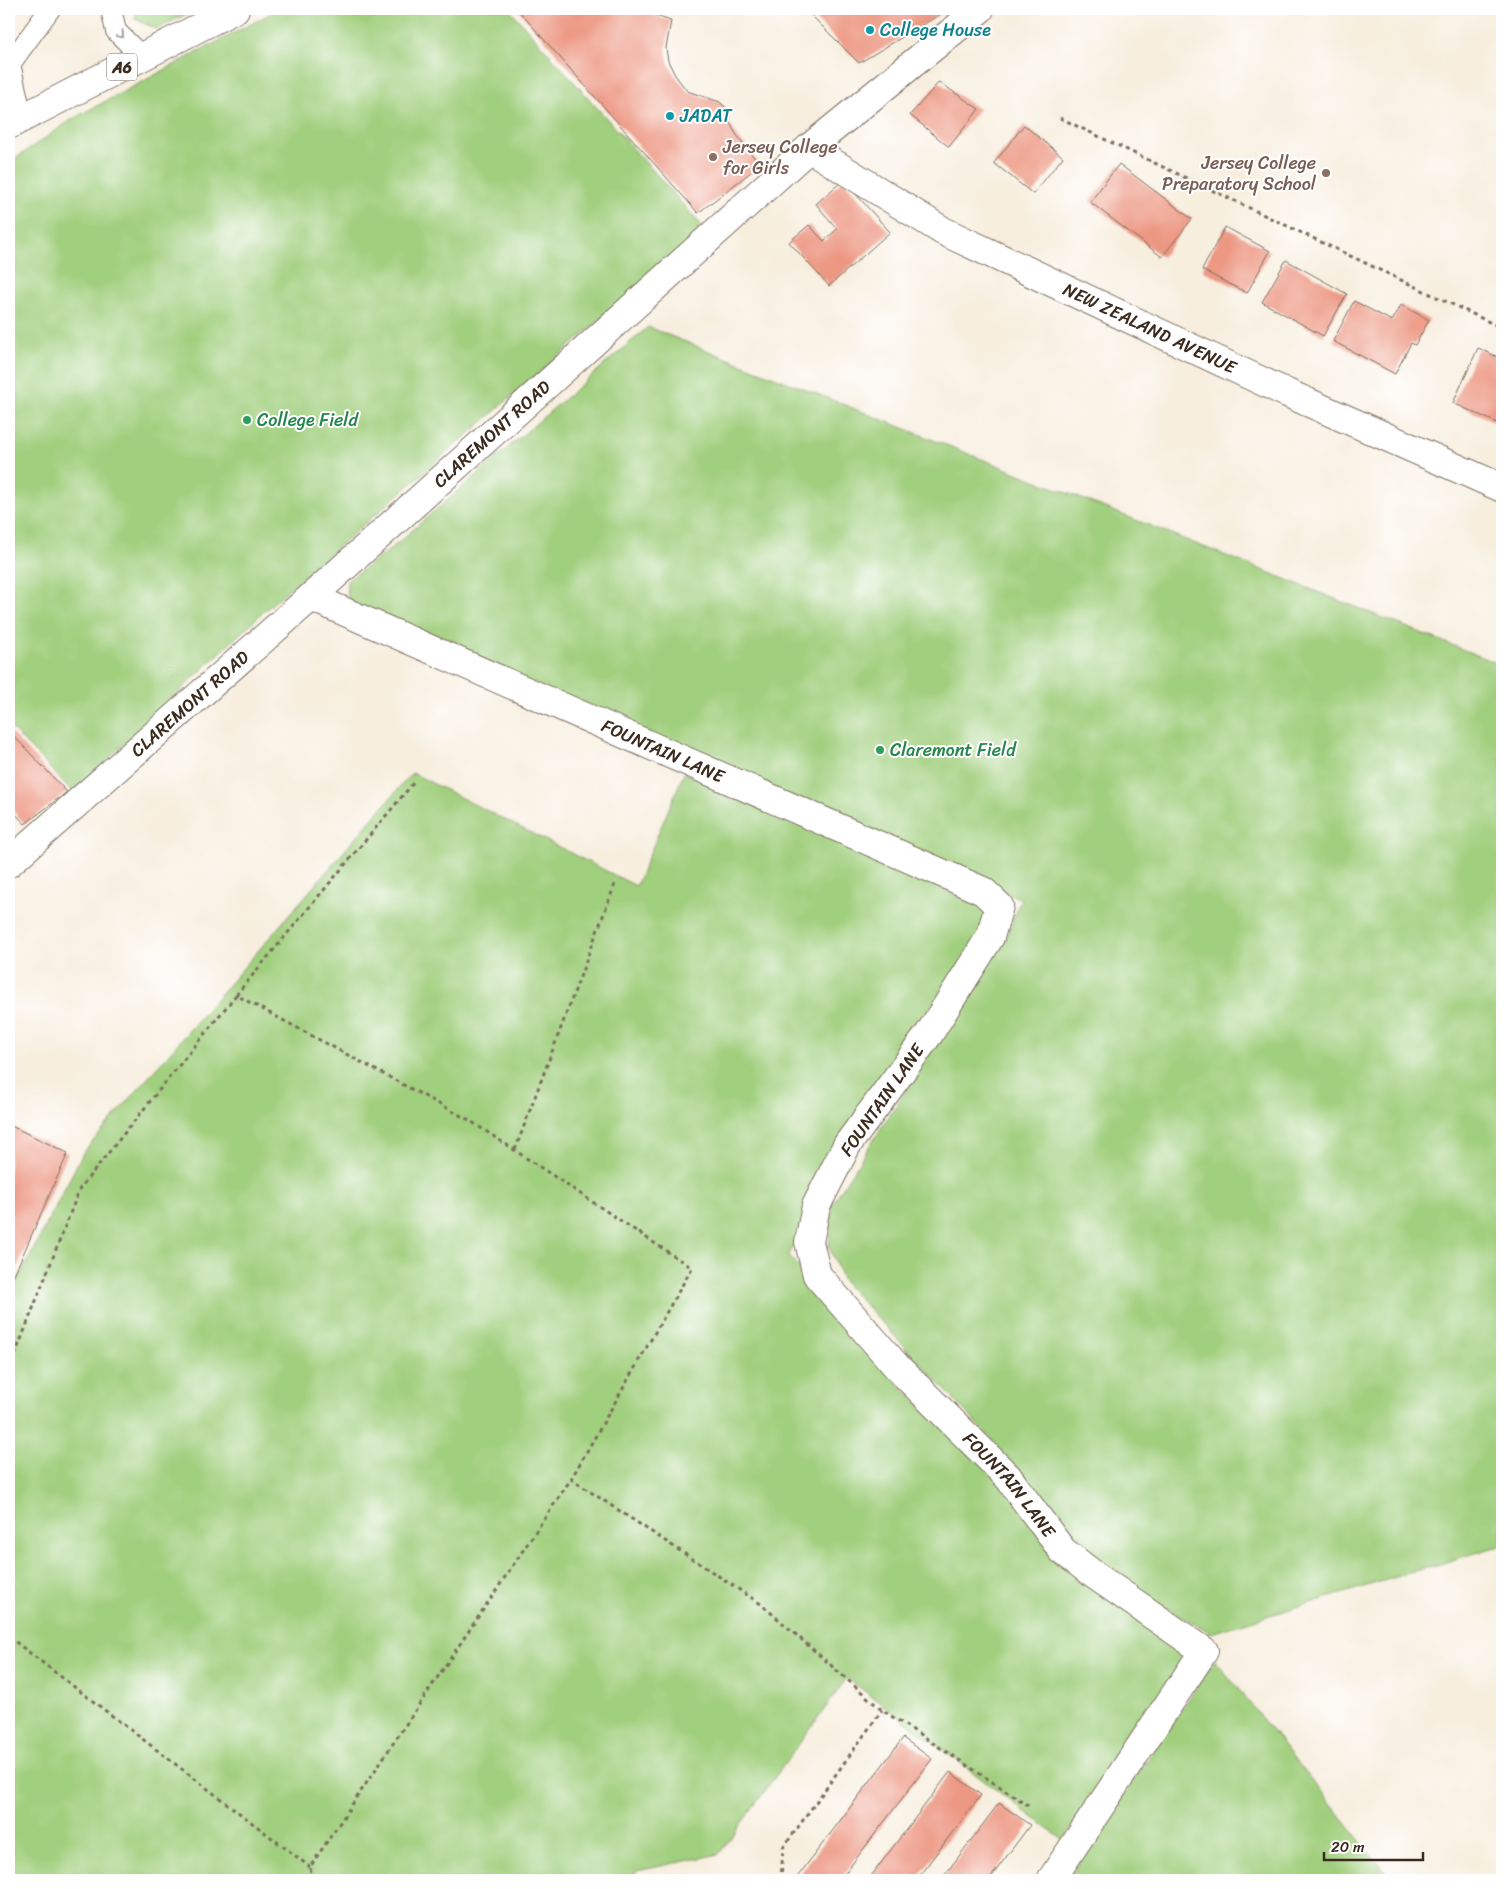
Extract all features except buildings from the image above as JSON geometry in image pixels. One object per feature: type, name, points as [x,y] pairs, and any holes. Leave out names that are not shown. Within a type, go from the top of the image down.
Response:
[{"type":"street","name":"A6","points":[[15,121],[234,9]]},
{"type":"street","name":"CLAREMONT ROAD","points":[[9,863],[312,598],[809,148],[980,9]]},
{"type":"street","name":"NEW ZEALAND AVENUE","points":[[809,148],[943,231],[1287,393],[1502,488]]},
{"type":"street","name":"FOUNTAIN LANE","points":[[312,598],[983,892],[999,906],[990,937],[929,1034],[847,1145],[816,1206],[810,1242],[817,1275],[898,1368],[1008,1476],[1062,1550],[1093,1574],[1204,1651],[1051,1880]]},
{"type":"lane","points":[[15,121],[10,64],[50,9]]},
{"type":"lane","points":[[111,9],[116,31],[142,56]]},
{"type":"path","points":[[1060,118],[1502,328]]},
{"type":"path","points":[[9,1370],[80,1188],[236,995],[415,781]]},
{"type":"path","points":[[515,1150],[615,884]]},
{"type":"path","points":[[236,995],[469,1120],[692,1268],[571,1479],[310,1867],[312,1880]]},
{"type":"path","points":[[571,1479],[762,1604],[882,1710],[1031,1807]]},
{"type":"path","points":[[9,1637],[310,1867]]},
{"type":"path","points":[[781,1880],[783,1848],[882,1710]]},
{"type":"green space","points":[[137,9],[196,9],[157,29],[135,19]]},
{"type":"green space","name":"College Field","points":[[279,9],[509,9],[705,229],[264,611],[73,792],[9,726],[9,163],[74,118]]},
{"type":"green space","points":[[648,327],[1502,665],[1502,1545],[1211,1633],[1148,1598],[1088,1557],[994,1442],[843,1281],[829,1247],[832,1204],[1008,932],[1021,899],[348,601],[347,581],[387,552]]},
{"type":"green space","points":[[412,773],[636,886],[684,773],[988,909],[988,924],[851,1124],[789,1255],[901,1387],[1193,1654],[1063,1840],[847,1678],[719,1854],[637,1871],[630,1880],[9,1880],[9,1297],[83,1153]]},
{"type":"green space","points":[[1215,1660],[1390,1878],[1388,1880],[1067,1880]]},
{"type":"place","name":"College House","points":[[870,30]]},
{"type":"place","name":"JADAT","points":[[670,116]]},
{"type":"place","name":"Jersey College for Girls","points":[[713,157]]},
{"type":"place","name":"Jersey College Preparatory School","points":[[1326,173]]},
{"type":"place","name":"College Field","points":[[247,420]]},
{"type":"place","name":"Claremont Field","points":[[880,750]]}]
